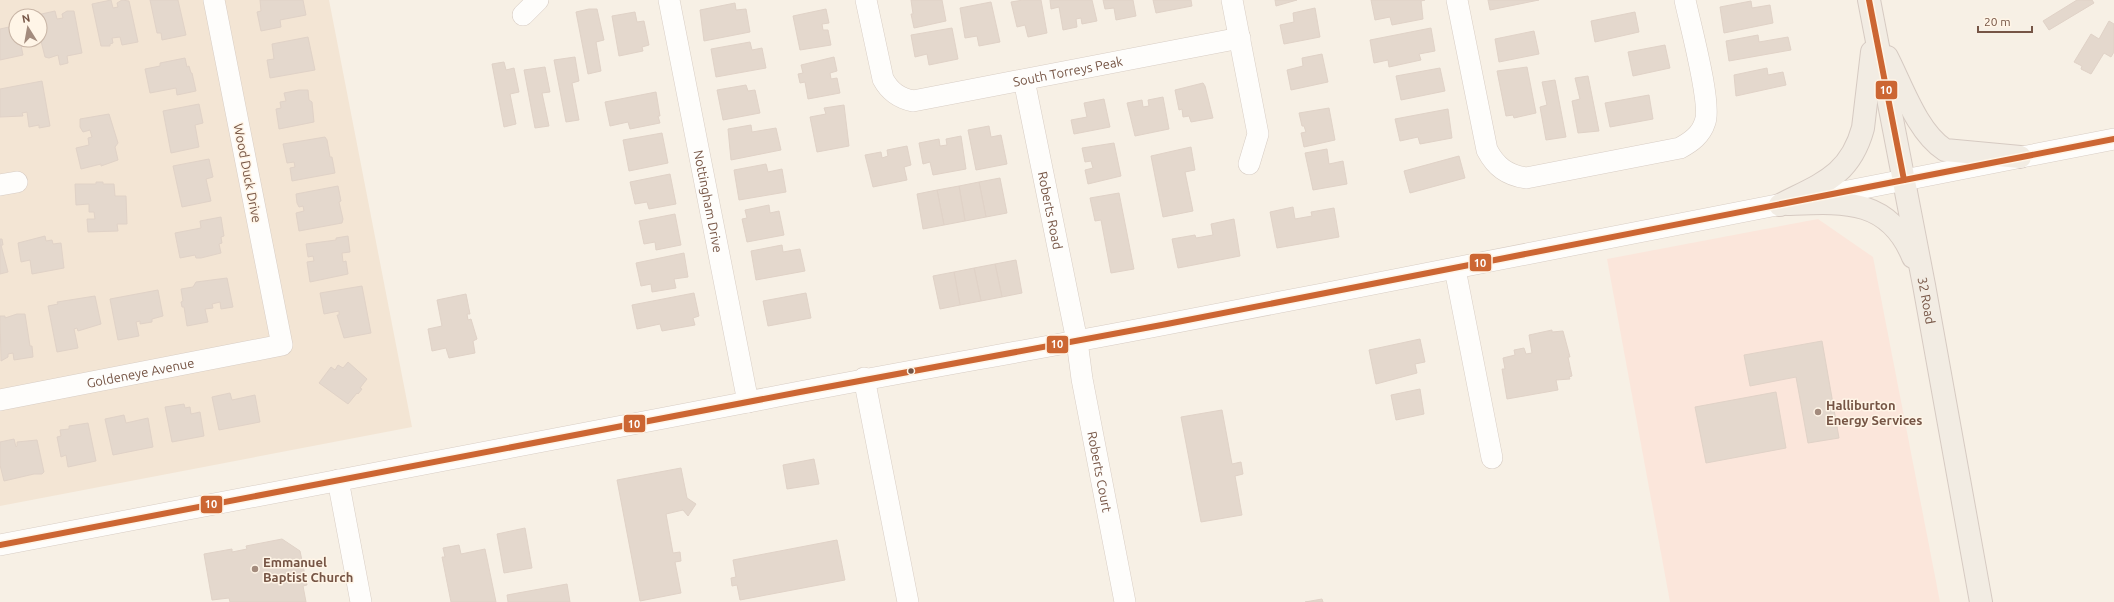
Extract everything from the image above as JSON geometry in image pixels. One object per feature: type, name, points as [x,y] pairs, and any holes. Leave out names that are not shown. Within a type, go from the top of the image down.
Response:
[{"type":"main road","name":"32 Road","points":[[1869,0],[1924,285],[1981,602]]},
{"type":"main road","points":[[1875,32],[1923,129],[1935,144],[1945,150],[2020,157]]},
{"type":"main road","points":[[1780,205],[1827,181],[1848,162],[1860,138],[1863,128],[1875,32]]},
{"type":"main road","points":[[1780,205],[1849,203],[1873,210],[1885,218],[1899,232],[1909,246],[1924,285]]},
{"type":"street","name":"Wood Duck Drive","points":[[214,0],[282,345]]},
{"type":"street","points":[[523,15],[538,0]]},
{"type":"street","name":"Nottingham Drive","points":[[669,0],[748,402]]},
{"type":"street","name":"South Torreys Peak","points":[[866,0],[880,72],[886,85],[896,95],[913,101],[1240,38]]},
{"type":"street","points":[[1232,0],[1258,134],[1249,164]]},
{"type":"street","points":[[1457,0],[1487,150],[1492,159],[1506,172],[1526,178],[1680,148],[1696,138],[1705,122],[1707,104],[1686,0]]},
{"type":"street","name":"Roberts Road","points":[[1024,80],[1077,341]]},
{"type":"street","points":[[0,545],[748,402],[864,378],[1077,341],[1455,269],[2114,139]]},
{"type":"street","points":[[1455,269],[1492,458]]},
{"type":"street","name":"Roberts Court","points":[[1077,341],[1084,387],[1125,602]]},
{"type":"street","name":"Goldeneye Avenue","points":[[0,400],[282,345]]},
{"type":"street","points":[[864,378],[908,602]]},
{"type":"street","points":[[338,480],[362,602]]},
{"type":"shaded area","points":[[0,0],[329,0],[412,427],[0,506]]},
{"type":"shaded area","points":[[1818,219],[1873,257],[1940,602],[1670,602],[1607,259]]},
{"type":"building","points":[[111,0],[113,8],[118,7],[117,3],[122,0],[129,1],[138,42],[122,45],[120,37],[112,38],[113,43],[110,44],[110,46],[101,46],[92,4]]},
{"type":"building","points":[[150,0],[178,0],[186,35],[162,40],[161,33],[157,33]]},
{"type":"building","points":[[260,0],[303,0],[306,15],[280,20],[281,27],[261,31],[257,12],[261,11]]},
{"type":"building","points":[[911,0],[942,0],[946,21],[914,28],[911,14],[913,14]]},
{"type":"building","points":[[1041,0],[1047,33],[1028,37],[1025,25],[1017,27],[1011,2]]},
{"type":"building","points":[[1050,0],[1092,0],[1097,21],[1082,24],[1081,18],[1076,19],[1077,27],[1063,30],[1059,7],[1051,9]]},
{"type":"building","points":[[1103,0],[1133,0],[1136,16],[1116,20],[1114,8],[1105,9]]},
{"type":"building","points":[[1153,0],[1191,0],[1192,6],[1156,13]]},
{"type":"building","points":[[1275,0],[1297,0],[1276,6]]},
{"type":"building","points":[[1371,0],[1425,0],[1421,1],[1423,19],[1392,25],[1390,17],[1375,20]]},
{"type":"building","points":[[1488,0],[1539,0],[1490,10]]},
{"type":"building","points":[[2077,0],[2092,0],[2094,3],[2049,30],[2043,21]]},
{"type":"building","points":[[1751,1],[1752,8],[1770,5],[1773,23],[1724,33],[1720,7]]},
{"type":"building","points":[[991,2],[1000,42],[979,46],[977,36],[965,38],[960,8]]},
{"type":"building","points":[[735,3],[736,10],[746,9],[750,32],[704,41],[700,10]]},
{"type":"building","points":[[1315,8],[1320,37],[1284,44],[1280,25],[1294,22],[1293,13]]},
{"type":"building","points":[[597,9],[604,40],[596,42],[601,71],[588,74],[576,12]]},
{"type":"building","points":[[826,9],[829,23],[822,24],[823,30],[828,30],[831,45],[800,50],[793,16]]},
{"type":"building","points":[[55,11],[57,19],[63,18],[62,14],[67,11],[74,11],[82,53],[67,56],[68,63],[60,65],[58,55],[49,58],[45,57],[43,48],[48,48],[48,13]]},
{"type":"building","points":[[635,12],[637,22],[644,21],[649,45],[642,47],[643,51],[619,56],[612,16]]},
{"type":"building","points":[[1635,12],[1639,32],[1595,42],[1591,21]]},
{"type":"building","points":[[2109,21],[2114,24],[2114,52],[2111,57],[2104,53],[2091,74],[2081,69],[2082,66],[2074,62],[2091,34],[2099,39]]},
{"type":"building","points":[[8,27],[8,48],[22,48],[23,55],[0,60],[0,29]]},
{"type":"building","points":[[952,28],[958,59],[929,65],[927,54],[915,57],[911,35]]},
{"type":"building","points":[[1431,28],[1435,51],[1419,54],[1421,60],[1389,67],[1388,60],[1374,63],[1370,40]]},
{"type":"building","points":[[1534,31],[1539,54],[1499,62],[1495,39]]},
{"type":"building","points":[[1758,35],[1759,42],[1788,37],[1791,50],[1729,61],[1726,41]]},
{"type":"building","points":[[308,37],[315,70],[270,78],[267,60],[274,59],[272,44]]},
{"type":"building","points":[[750,42],[752,50],[762,48],[766,68],[716,77],[711,49]]},
{"type":"building","points":[[1665,45],[1670,68],[1633,76],[1628,52]]},
{"type":"building","points":[[1322,54],[1328,82],[1291,90],[1287,70],[1303,66],[1302,58]]},
{"type":"building","points":[[575,57],[579,81],[572,83],[579,120],[566,122],[554,60]]},
{"type":"building","points":[[834,57],[837,71],[830,73],[831,79],[837,78],[840,93],[808,99],[805,82],[800,83],[798,74],[803,73],[801,65]]},
{"type":"building","points":[[185,58],[187,67],[189,66],[192,73],[196,91],[177,95],[176,88],[150,93],[145,69],[160,66],[160,63]]},
{"type":"building","points":[[504,62],[506,70],[514,68],[519,92],[510,94],[516,124],[504,127],[492,64]]},
{"type":"building","points":[[545,67],[550,92],[542,93],[549,126],[535,128],[524,70]]},
{"type":"building","points":[[1527,67],[1536,113],[1514,118],[1513,115],[1506,116],[1497,71]]},
{"type":"building","points":[[1440,68],[1445,91],[1401,100],[1396,76]]},
{"type":"building","points":[[1767,68],[1768,75],[1783,72],[1786,85],[1736,96],[1734,75]]},
{"type":"building","points":[[1588,76],[1599,131],[1578,133],[1572,101],[1580,99],[1575,78]]},
{"type":"building","points":[[1555,80],[1566,137],[1546,140],[1540,107],[1547,105],[1542,82]]},
{"type":"building","points":[[42,81],[50,126],[39,128],[39,125],[29,127],[27,112],[22,113],[23,116],[0,117],[0,89]]},
{"type":"building","points":[[1203,83],[1213,118],[1191,122],[1189,116],[1183,117],[1182,109],[1179,110],[1175,90]]},
{"type":"building","points":[[746,85],[748,91],[755,90],[760,113],[723,120],[717,90]]},
{"type":"building","points":[[308,90],[309,100],[312,102],[314,122],[279,129],[276,109],[281,108],[280,102],[286,101],[284,93]]},
{"type":"building","points":[[656,92],[660,123],[630,129],[628,122],[610,126],[605,102]]},
{"type":"building","points":[[1649,95],[1653,119],[1610,127],[1605,103]]},
{"type":"building","points":[[1163,97],[1169,129],[1135,136],[1127,103],[1142,100],[1143,107],[1149,106],[1148,100]]},
{"type":"building","points":[[1104,99],[1110,127],[1074,134],[1071,120],[1087,117],[1084,103]]},
{"type":"building","points":[[199,104],[203,123],[195,125],[199,147],[171,153],[163,111]]},
{"type":"building","points":[[844,105],[849,146],[817,152],[810,117],[826,114],[824,108]]},
{"type":"building","points":[[1329,108],[1335,140],[1304,147],[1301,133],[1306,132],[1304,126],[1302,126],[1299,113]]},
{"type":"building","points":[[1448,109],[1452,138],[1420,144],[1418,137],[1400,141],[1395,119]]},
{"type":"building","points":[[109,114],[118,143],[115,147],[118,160],[101,166],[101,164],[81,169],[76,148],[89,145],[88,138],[92,137],[90,130],[83,132],[80,127],[80,119]]},
{"type":"building","points":[[751,125],[752,132],[776,128],[781,150],[731,160],[728,129]]},
{"type":"building","points":[[989,126],[991,137],[1001,135],[1007,164],[976,170],[968,130]]},
{"type":"building","points":[[662,133],[668,163],[629,171],[623,140]]},
{"type":"building","points":[[961,136],[966,169],[933,175],[930,162],[923,164],[919,143],[939,139],[940,146],[947,145],[946,139]]},
{"type":"building","points":[[325,137],[327,140],[330,157],[332,157],[335,173],[292,181],[290,168],[295,167],[294,162],[287,163],[283,144]]},
{"type":"building","points":[[1114,143],[1121,176],[1088,184],[1085,170],[1093,168],[1091,161],[1085,162],[1082,148]]},
{"type":"building","points":[[907,146],[911,165],[904,167],[907,180],[873,187],[865,155],[881,152],[882,158],[888,156],[887,150]]},
{"type":"building","points":[[1191,147],[1195,170],[1185,172],[1193,211],[1163,217],[1151,156]]},
{"type":"building","points":[[1327,149],[1329,164],[1343,161],[1347,184],[1313,190],[1305,153]]},
{"type":"building","points":[[1459,156],[1465,178],[1410,193],[1404,171]]},
{"type":"building","points":[[209,159],[213,177],[206,179],[211,201],[182,207],[173,166]]},
{"type":"building","points":[[766,164],[768,172],[782,169],[786,192],[739,200],[734,170]]},
{"type":"building","points":[[670,174],[676,204],[649,209],[647,202],[635,204],[630,182]]},
{"type":"building","points":[[1000,178],[1007,213],[986,217],[979,182]]},
{"type":"building","points":[[96,182],[103,182],[103,184],[114,184],[115,196],[126,196],[127,224],[117,224],[118,231],[88,232],[87,219],[95,219],[94,212],[89,212],[89,204],[76,205],[75,184],[96,184]]},
{"type":"building","points":[[979,182],[986,217],[965,221],[959,186]]},
{"type":"building","points":[[338,186],[341,201],[339,202],[343,219],[342,223],[299,231],[296,213],[304,211],[303,206],[299,207],[297,203],[296,194]]},
{"type":"building","points":[[959,186],[965,221],[944,225],[937,190]]},
{"type":"building","points":[[937,190],[944,225],[923,229],[917,194]]},
{"type":"building","points":[[1119,193],[1134,269],[1111,273],[1101,220],[1095,221],[1090,198]]},
{"type":"building","points":[[769,205],[770,213],[779,211],[784,235],[747,242],[742,219],[747,218],[745,210]]},
{"type":"building","points":[[1293,207],[1295,219],[1312,216],[1311,212],[1334,208],[1339,237],[1277,248],[1270,212]]},
{"type":"building","points":[[675,214],[681,245],[656,250],[655,242],[644,244],[639,221]]},
{"type":"building","points":[[221,217],[224,236],[221,237],[222,243],[219,244],[221,253],[201,258],[196,258],[195,255],[180,258],[175,233],[201,228],[200,221]]},
{"type":"building","points":[[1234,219],[1240,256],[1178,268],[1172,239],[1195,235],[1196,238],[1213,235],[1211,224]]},
{"type":"building","points":[[45,236],[46,241],[52,240],[53,244],[61,243],[64,268],[32,274],[30,260],[21,262],[18,243]]},
{"type":"building","points":[[348,236],[350,252],[342,253],[343,262],[346,261],[348,274],[310,282],[307,262],[314,261],[313,256],[308,257],[306,244],[336,240],[336,238]]},
{"type":"building","points":[[0,239],[2,239],[3,245],[1,245],[8,272],[0,274]]},
{"type":"building","points":[[782,245],[783,252],[800,249],[805,271],[756,280],[751,251]]},
{"type":"building","points":[[684,253],[688,277],[674,279],[676,288],[652,292],[651,284],[641,286],[636,263]]},
{"type":"building","points":[[1016,260],[1022,293],[1002,297],[995,264]]},
{"type":"building","points":[[995,264],[1002,297],[981,301],[974,268]]},
{"type":"building","points":[[974,268],[981,301],[960,305],[954,272]]},
{"type":"building","points":[[954,272],[960,305],[940,309],[933,276]]},
{"type":"building","points":[[227,278],[233,307],[221,309],[220,302],[212,304],[213,308],[205,309],[208,322],[187,326],[184,307],[182,307],[181,302],[183,301],[181,289],[193,287],[196,282]]},
{"type":"building","points":[[362,286],[371,333],[344,338],[337,315],[339,315],[339,311],[324,314],[320,293]]},
{"type":"building","points":[[158,290],[163,316],[152,319],[152,322],[140,324],[140,321],[136,322],[139,336],[118,340],[110,299]]},
{"type":"building","points":[[694,293],[699,316],[693,318],[695,325],[662,331],[660,324],[637,329],[632,305]]},
{"type":"building","points":[[806,293],[811,318],[768,326],[763,301]]},
{"type":"building","points":[[466,294],[470,314],[467,314],[468,320],[471,319],[477,339],[473,341],[475,353],[449,358],[446,348],[432,351],[428,329],[442,326],[437,300]]},
{"type":"building","points":[[95,296],[101,324],[78,331],[77,328],[74,329],[78,348],[57,352],[48,306],[58,304],[57,302]]},
{"type":"building","points":[[17,314],[25,314],[33,357],[14,360],[13,353],[8,354],[8,357],[1,361],[0,316],[5,316],[5,318]]},
{"type":"building","points":[[1552,330],[1552,332],[1563,331],[1570,357],[1568,357],[1572,376],[1569,377],[1570,379],[1556,380],[1558,390],[1507,399],[1502,369],[1505,369],[1503,358],[1515,355],[1514,350],[1524,348],[1526,354],[1532,353],[1529,335]]},
{"type":"building","points":[[1420,339],[1425,362],[1415,364],[1417,373],[1376,384],[1369,350]]},
{"type":"building","name":"Halliburton Energy Services","points":[[1822,341],[1839,438],[1808,443],[1796,377],[1750,386],[1744,355]]},
{"type":"building","points":[[348,362],[367,379],[360,388],[362,389],[348,404],[319,383],[331,367],[335,370],[338,365],[343,368]]},
{"type":"building","points":[[1420,389],[1424,414],[1396,420],[1391,395]]},
{"type":"building","points":[[1776,392],[1786,448],[1706,463],[1695,407]]},
{"type":"building","points":[[230,393],[232,400],[255,395],[260,422],[219,430],[212,397]]},
{"type":"building","points":[[184,404],[185,408],[190,407],[191,414],[200,412],[204,436],[172,442],[165,407]]},
{"type":"building","points":[[1222,410],[1232,464],[1241,462],[1243,474],[1235,476],[1242,515],[1201,522],[1181,417]]},
{"type":"building","points":[[124,415],[126,423],[148,418],[153,447],[113,455],[105,419]]},
{"type":"building","points":[[88,423],[96,461],[68,467],[66,455],[61,457],[57,437],[61,436],[60,430],[69,429],[69,426]]},
{"type":"building","points":[[14,439],[16,447],[17,442],[37,440],[44,472],[42,474],[34,474],[4,481],[0,465],[0,442]]},
{"type":"building","points":[[814,459],[819,484],[787,489],[783,465]]},
{"type":"building","points":[[681,468],[687,498],[696,504],[688,516],[683,510],[666,514],[673,553],[680,552],[681,561],[675,562],[681,593],[640,601],[617,480]]},
{"type":"building","points":[[525,528],[532,568],[504,573],[497,534]]},
{"type":"building","name":"Emmanuel Baptist Church","points":[[282,539],[300,551],[307,585],[303,586],[306,602],[230,602],[229,598],[212,600],[204,554],[232,549],[232,552],[247,549],[246,546]]},
{"type":"building","points":[[837,540],[845,580],[740,600],[737,585],[732,586],[731,578],[736,577],[733,560]]},
{"type":"building","points":[[459,545],[461,554],[485,549],[496,602],[451,602],[442,557],[445,557],[443,548]]},
{"type":"building","points":[[567,584],[570,602],[508,602],[507,595]]},
{"type":"building","points":[[1322,599],[1323,602],[1305,602]]},
{"type":"transit line","name":"10","points":[[1869,0],[1904,180]]},
{"type":"transit line","name":"10","points":[[0,545],[800,392],[1167,324],[2114,139]]},
{"type":"place","name":"Halliburton Energy Services","points":[[1818,412]]},
{"type":"place","name":"Emmanuel Baptist Church","points":[[255,569]]}]
